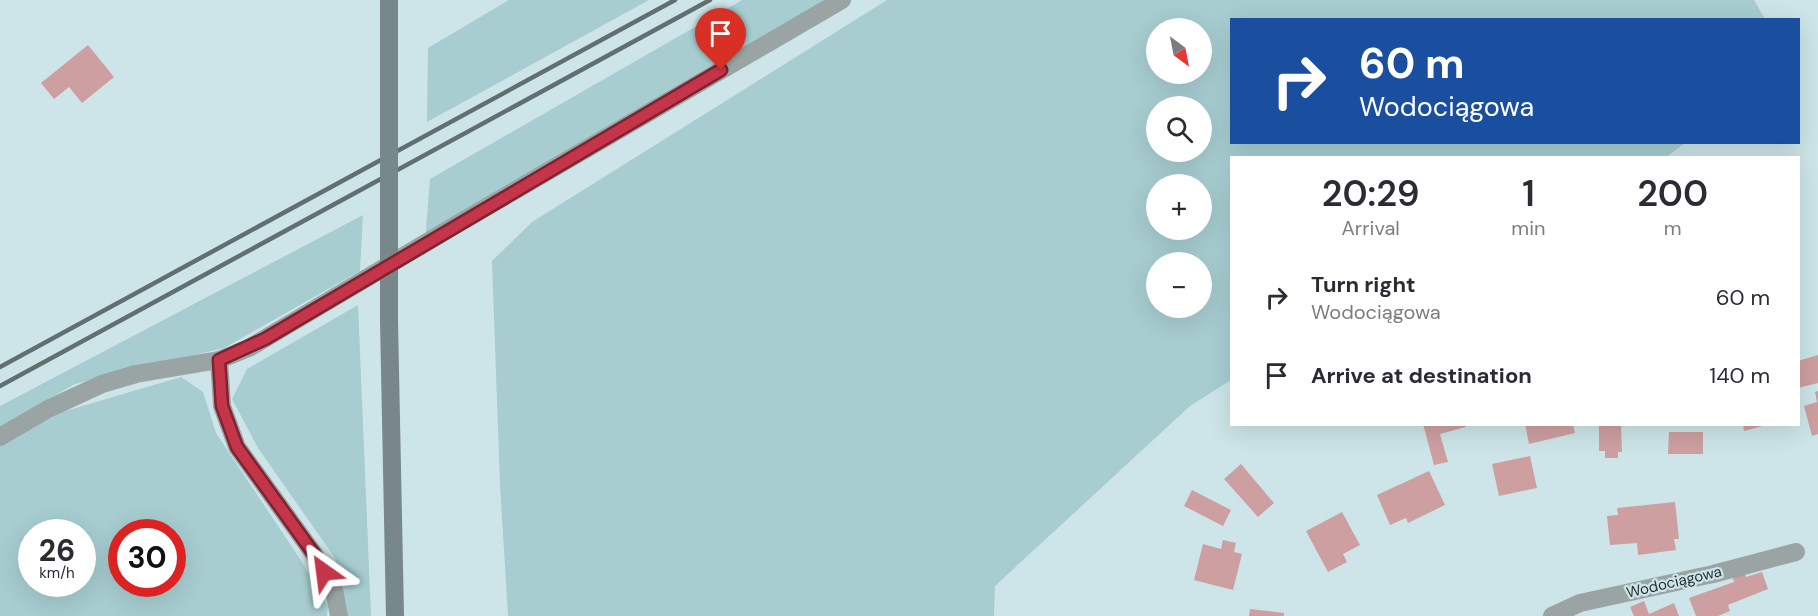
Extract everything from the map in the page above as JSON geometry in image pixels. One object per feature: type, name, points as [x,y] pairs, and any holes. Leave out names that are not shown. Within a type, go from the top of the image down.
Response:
[{"type":"main road","points":[[389,0],[390,321],[395,616]]},
{"type":"street","points":[[0,437],[58,404],[102,384],[147,372],[219,360],[258,343],[842,0]]},
{"type":"street","points":[[219,360],[222,406],[237,447],[314,554],[334,590],[339,616]]},
{"type":"street","name":"Wodociągowa","points":[[1552,616],[1580,603],[1713,574],[1796,552]]},
{"type":"shaded area","points":[[509,0],[649,0],[427,122],[428,48]]},
{"type":"shaded area","points":[[742,0],[852,0],[425,243],[430,179]]},
{"type":"shaded area","points":[[887,0],[1754,0],[1764,18],[1230,18],[1230,144],[1684,144],[1668,156],[1230,156],[1230,381],[1190,406],[995,586],[994,616],[508,616],[500,485],[492,261],[532,222]]},
{"type":"shaded area","points":[[363,215],[360,271],[224,348],[75,384],[0,427],[0,406]]},
{"type":"shaded area","points":[[358,305],[371,616],[347,616],[335,558],[258,448],[232,399],[247,369]]},
{"type":"shaded area","points":[[181,377],[203,392],[216,433],[300,559],[328,606],[327,616],[0,616],[0,445],[62,412]]},
{"type":"building","points":[[88,45],[114,77],[82,103],[69,87],[54,99],[41,83]]},
{"type":"building","points":[[1818,355],[1818,383],[1800,388],[1800,360]]},
{"type":"building","points":[[1818,391],[1818,434],[1812,436],[1804,406],[1817,402],[1815,392]]},
{"type":"building","points":[[1424,426],[1466,426],[1440,434],[1448,462],[1434,465]]},
{"type":"building","points":[[1525,426],[1573,426],[1575,433],[1529,444]]},
{"type":"building","points":[[1599,426],[1621,426],[1622,452],[1618,452],[1618,458],[1605,458],[1605,451],[1599,451]]},
{"type":"building","points":[[1743,426],[1762,426],[1744,431]]},
{"type":"building","points":[[1669,432],[1703,432],[1703,454],[1668,454]]},
{"type":"building","points":[[1530,456],[1537,488],[1499,496],[1492,464]]},
{"type":"building","points":[[1241,464],[1274,503],[1258,517],[1224,479]]},
{"type":"building","points":[[1429,471],[1445,505],[1408,523],[1406,518],[1390,525],[1377,495]]},
{"type":"building","points":[[1192,490],[1231,510],[1223,526],[1184,506]]},
{"type":"building","points":[[1675,502],[1679,539],[1674,539],[1676,550],[1638,555],[1637,543],[1610,545],[1607,516],[1618,515],[1617,508]]},
{"type":"building","points":[[1342,512],[1360,545],[1343,554],[1347,562],[1328,572],[1306,531]]},
{"type":"building","points":[[1223,540],[1236,543],[1234,552],[1242,554],[1233,590],[1194,580],[1203,544],[1221,549]]},
{"type":"building","points":[[1744,571],[1746,577],[1762,572],[1768,589],[1728,605],[1730,611],[1718,616],[1696,616],[1689,598],[1734,582],[1732,576]]},
{"type":"building","points":[[1644,601],[1649,614],[1674,603],[1679,616],[1634,616],[1630,607]]},
{"type":"building","points":[[1250,609],[1284,613],[1284,616],[1249,616]]},
{"type":"railway","points":[[0,367],[675,0]]},
{"type":"railway","points":[[0,386],[710,0]]},
{"type":"route","points":[[324,572],[314,554],[237,447],[222,406],[219,360],[265,339],[721,70]]}]
